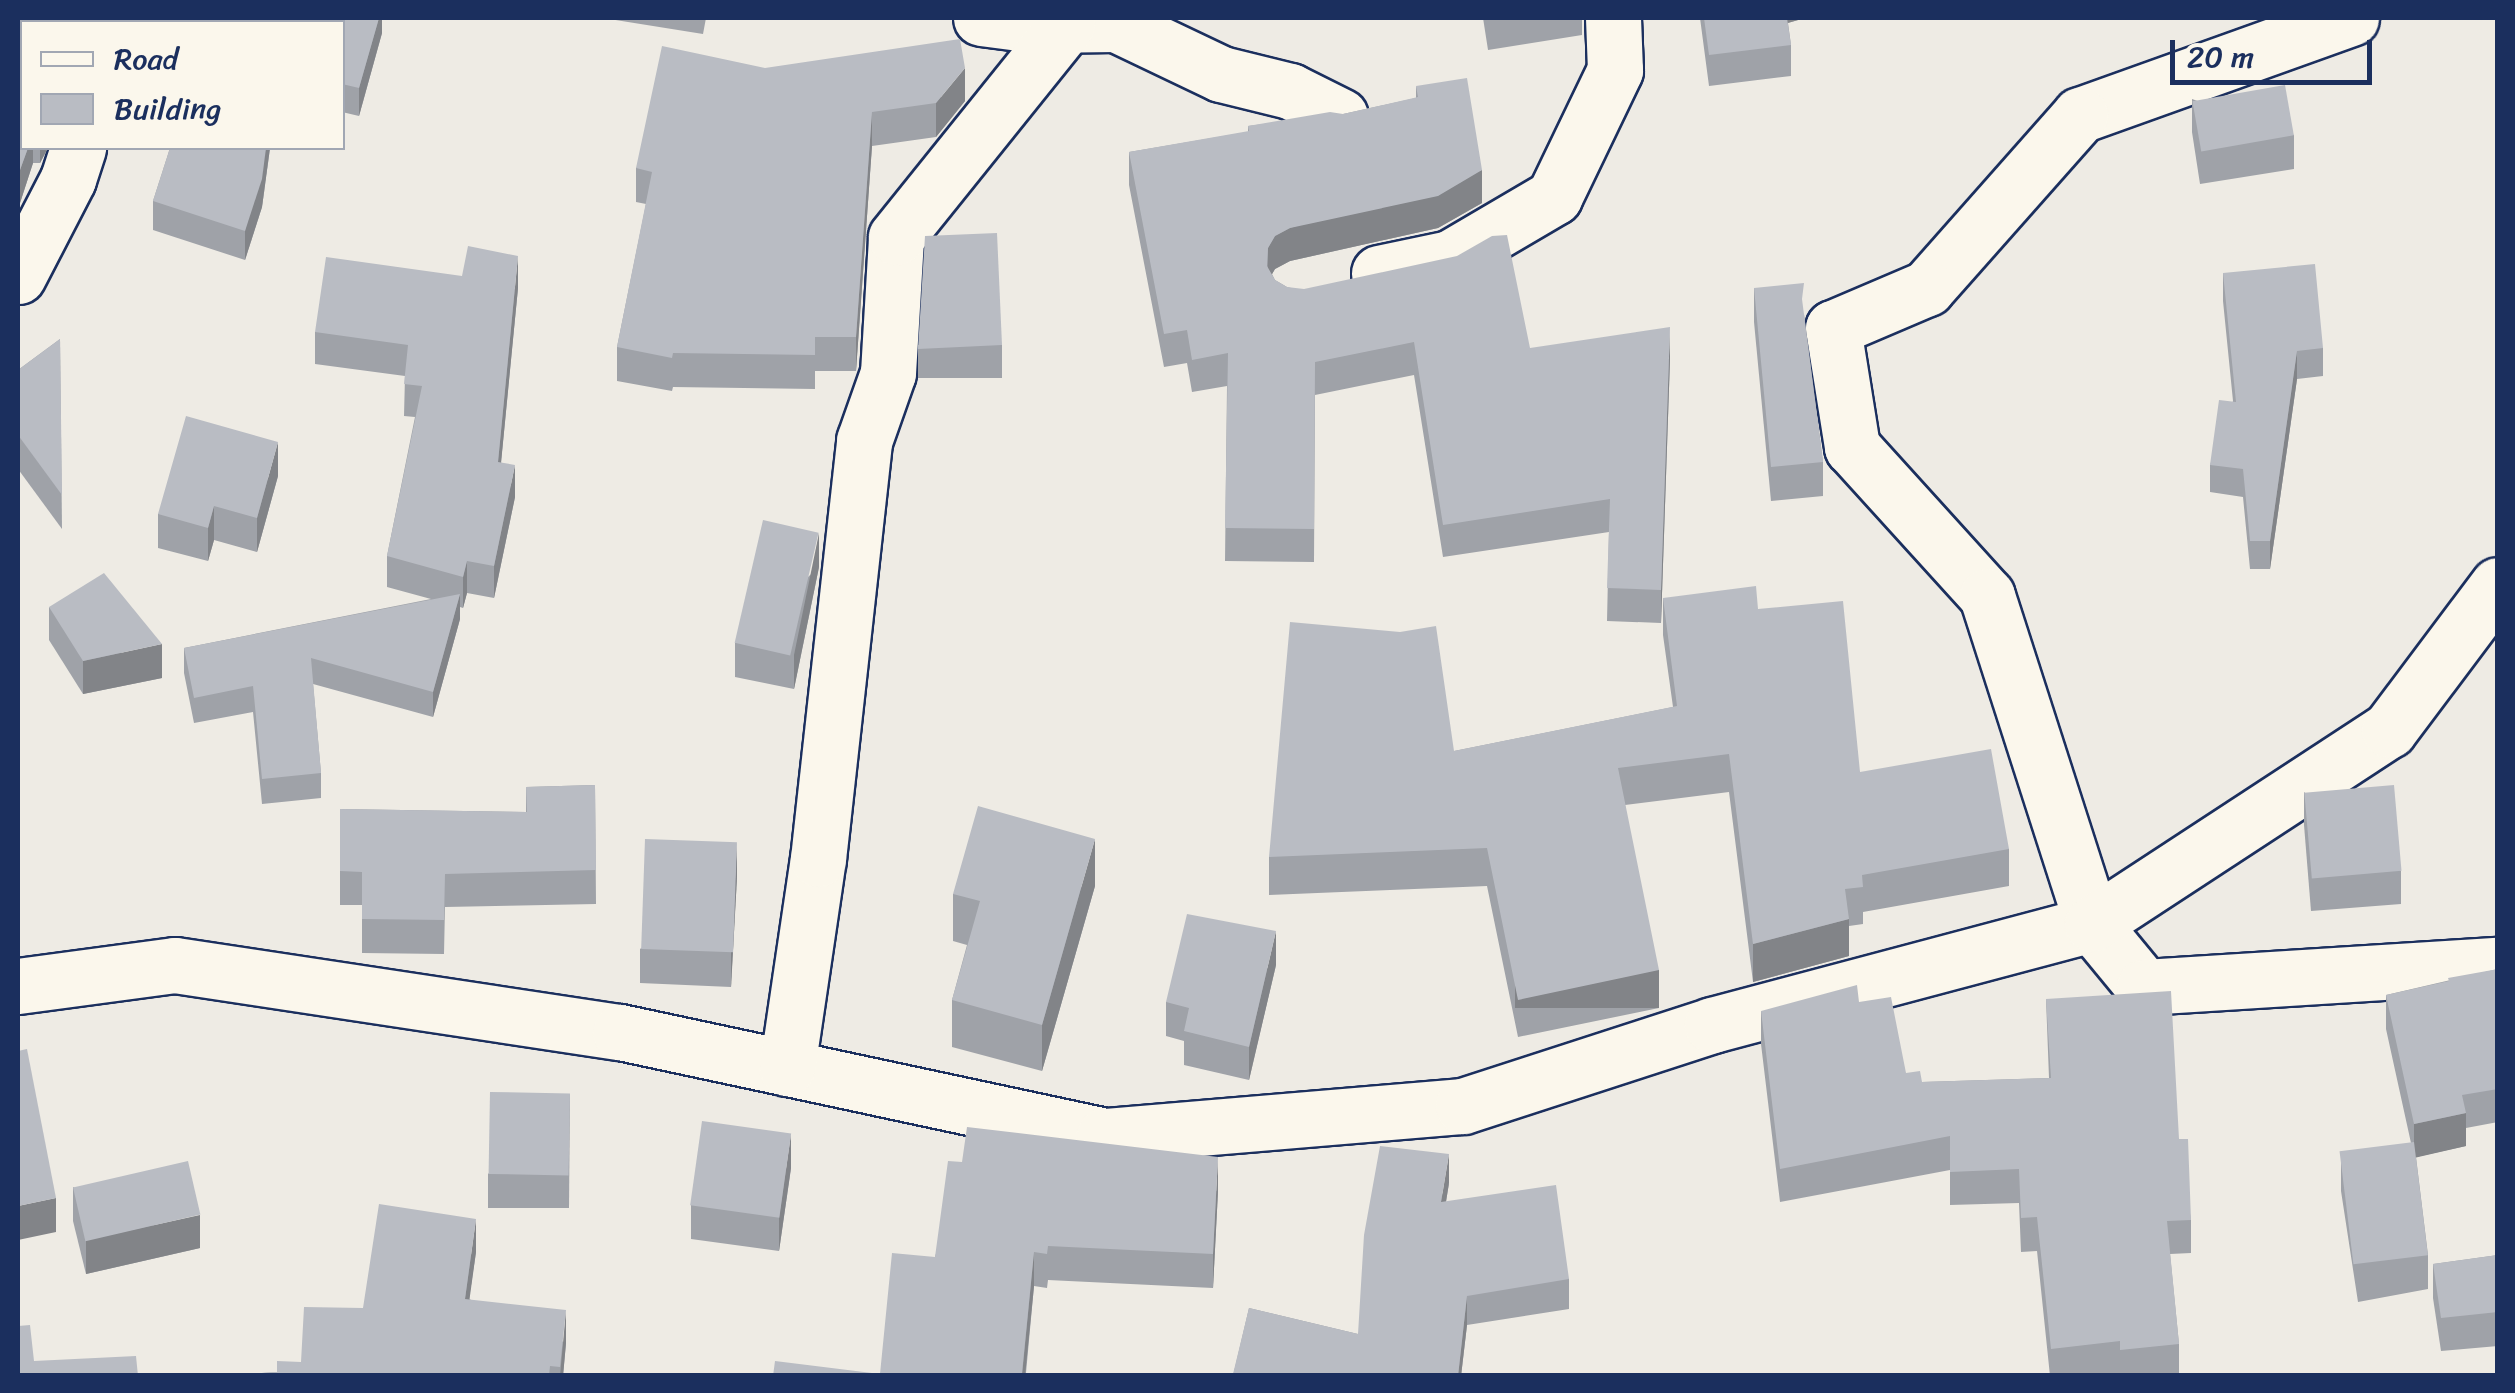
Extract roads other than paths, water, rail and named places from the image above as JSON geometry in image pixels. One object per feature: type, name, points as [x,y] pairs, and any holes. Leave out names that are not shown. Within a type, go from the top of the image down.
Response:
[{"type":"street","points":[[981,18],[1116,24],[1221,74],[1290,91],[1340,116]]},
{"type":"street","points":[[1336,283],[1450,258],[1554,198],[1615,70],[1613,18]]},
{"type":"street","points":[[2351,18],[2080,115],[1927,288],[1833,328],[1852,447],[1987,596],[2092,924],[2144,987],[2498,965]]},
{"type":"street","points":[[787,1068],[818,859],[864,441],[888,372],[896,236],[1067,24]]},
{"type":"street","points":[[18,276],[68,179],[77,150]]},
{"type":"street","points":[[18,986],[175,965],[620,1032],[1104,1136],[1463,1106],[1712,1024],[2092,924],[2389,730],[2498,584]]}]
